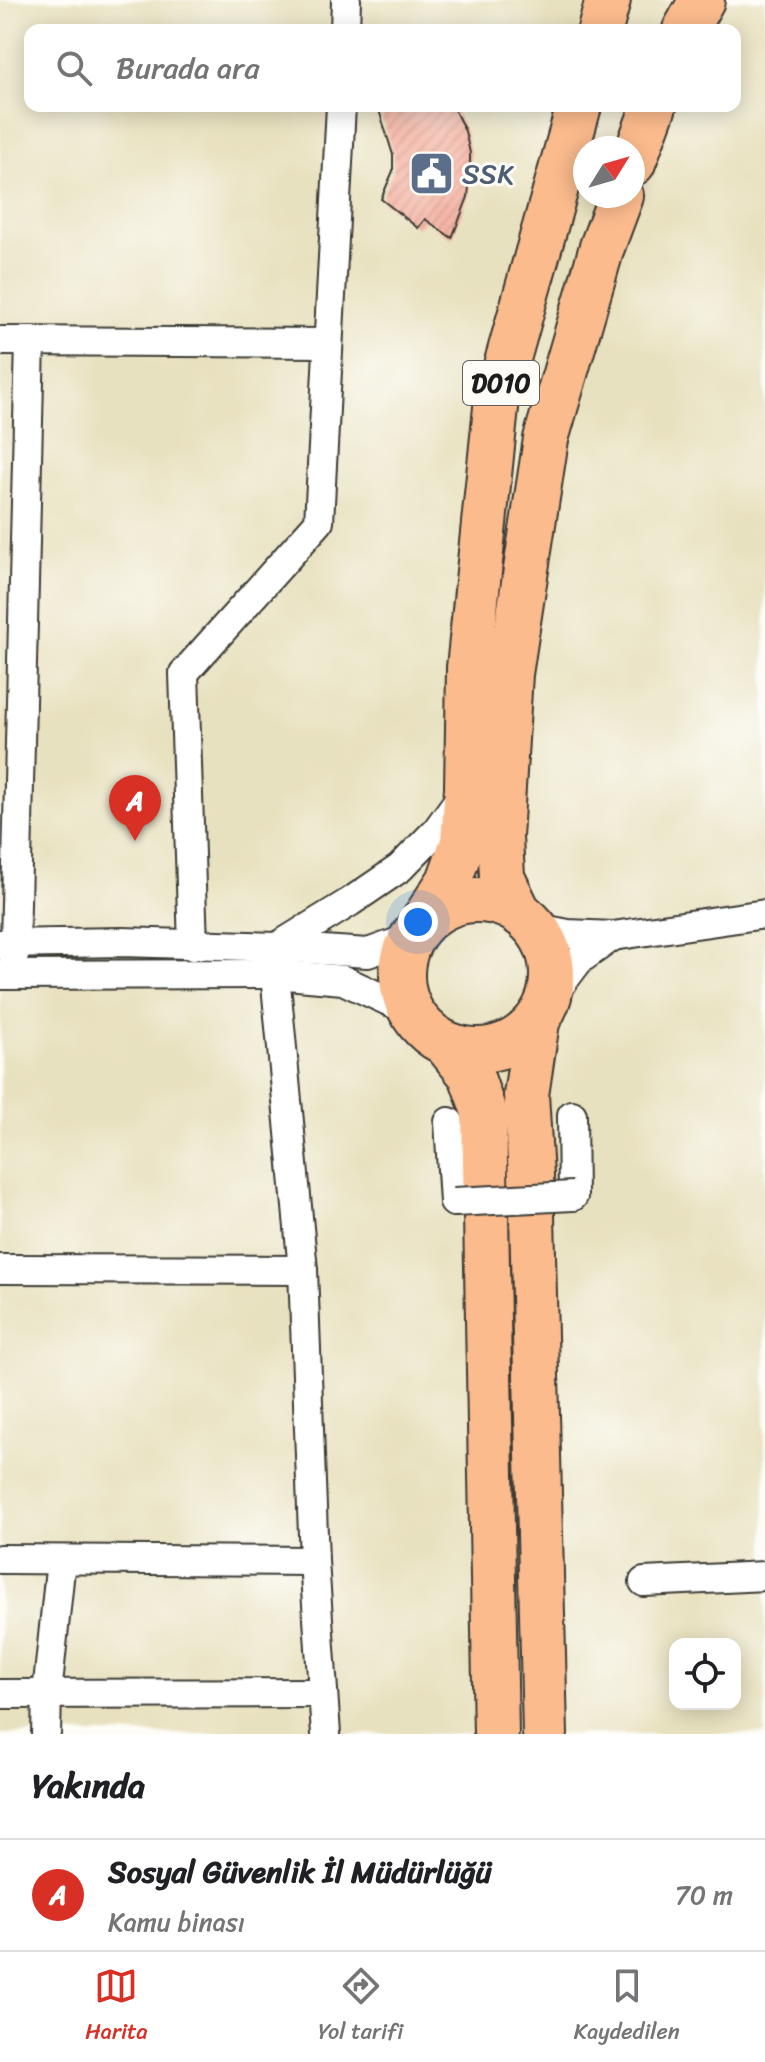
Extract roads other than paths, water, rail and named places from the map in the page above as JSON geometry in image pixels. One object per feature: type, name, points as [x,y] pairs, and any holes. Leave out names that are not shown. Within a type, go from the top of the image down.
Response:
[{"type":"highway","points":[[602,24],[608,0]]},
{"type":"highway","points":[[688,24],[702,0]]},
{"type":"highway","name":"D010","points":[[467,788],[469,668],[497,398],[577,112]]},
{"type":"highway","points":[[643,136],[652,112]]},
{"type":"highway","name":"D010","points":[[527,920],[502,877],[500,837],[510,674],[546,439],[602,247],[617,208]]},
{"type":"highway","points":[[467,788],[463,842],[449,881],[418,928],[403,964],[402,987],[410,1011],[425,1031],[446,1044],[471,1050],[495,1049],[518,1039],[543,1011]]},
{"type":"highway","points":[[418,928],[446,905],[470,899],[495,901],[527,920],[549,950],[553,975],[526,1095],[531,1175],[545,1734]]},
{"type":"highway","points":[[446,1044],[471,1075],[484,1112],[496,1734]]},
{"type":"street","points":[[345,24],[346,0]]},
{"type":"street","points":[[193,946],[184,673],[319,522],[341,112]]},
{"type":"street","points":[[0,341],[328,343]]},
{"type":"street","points":[[30,341],[6,975],[368,953],[418,928]]},
{"type":"street","points":[[276,960],[350,902],[400,868],[437,830],[467,788]]},
{"type":"street","points":[[527,920],[568,934],[613,936],[765,914]]},
{"type":"street","points":[[543,1011],[579,960],[613,936]]},
{"type":"street","points":[[7,944],[123,942],[193,946],[276,960],[343,980],[410,1011]]},
{"type":"street","points":[[276,960],[303,1270],[314,1561],[326,1734]]},
{"type":"street","points":[[449,1122],[454,1202],[573,1196],[572,1115]]},
{"type":"street","points":[[0,1269],[303,1270]]},
{"type":"street","points":[[0,1559],[314,1561]]},
{"type":"street","points":[[46,1734],[47,1694],[61,1560]]},
{"type":"street","points":[[644,1582],[765,1576]]},
{"type":"street","points":[[0,1694],[323,1693]]},
{"type":"place","name":"SSK","points":[[431,173]]},
{"type":"place","name":"Sosyal Güvenlik İl Müdürlüğü","points":[[135,841]]}]
